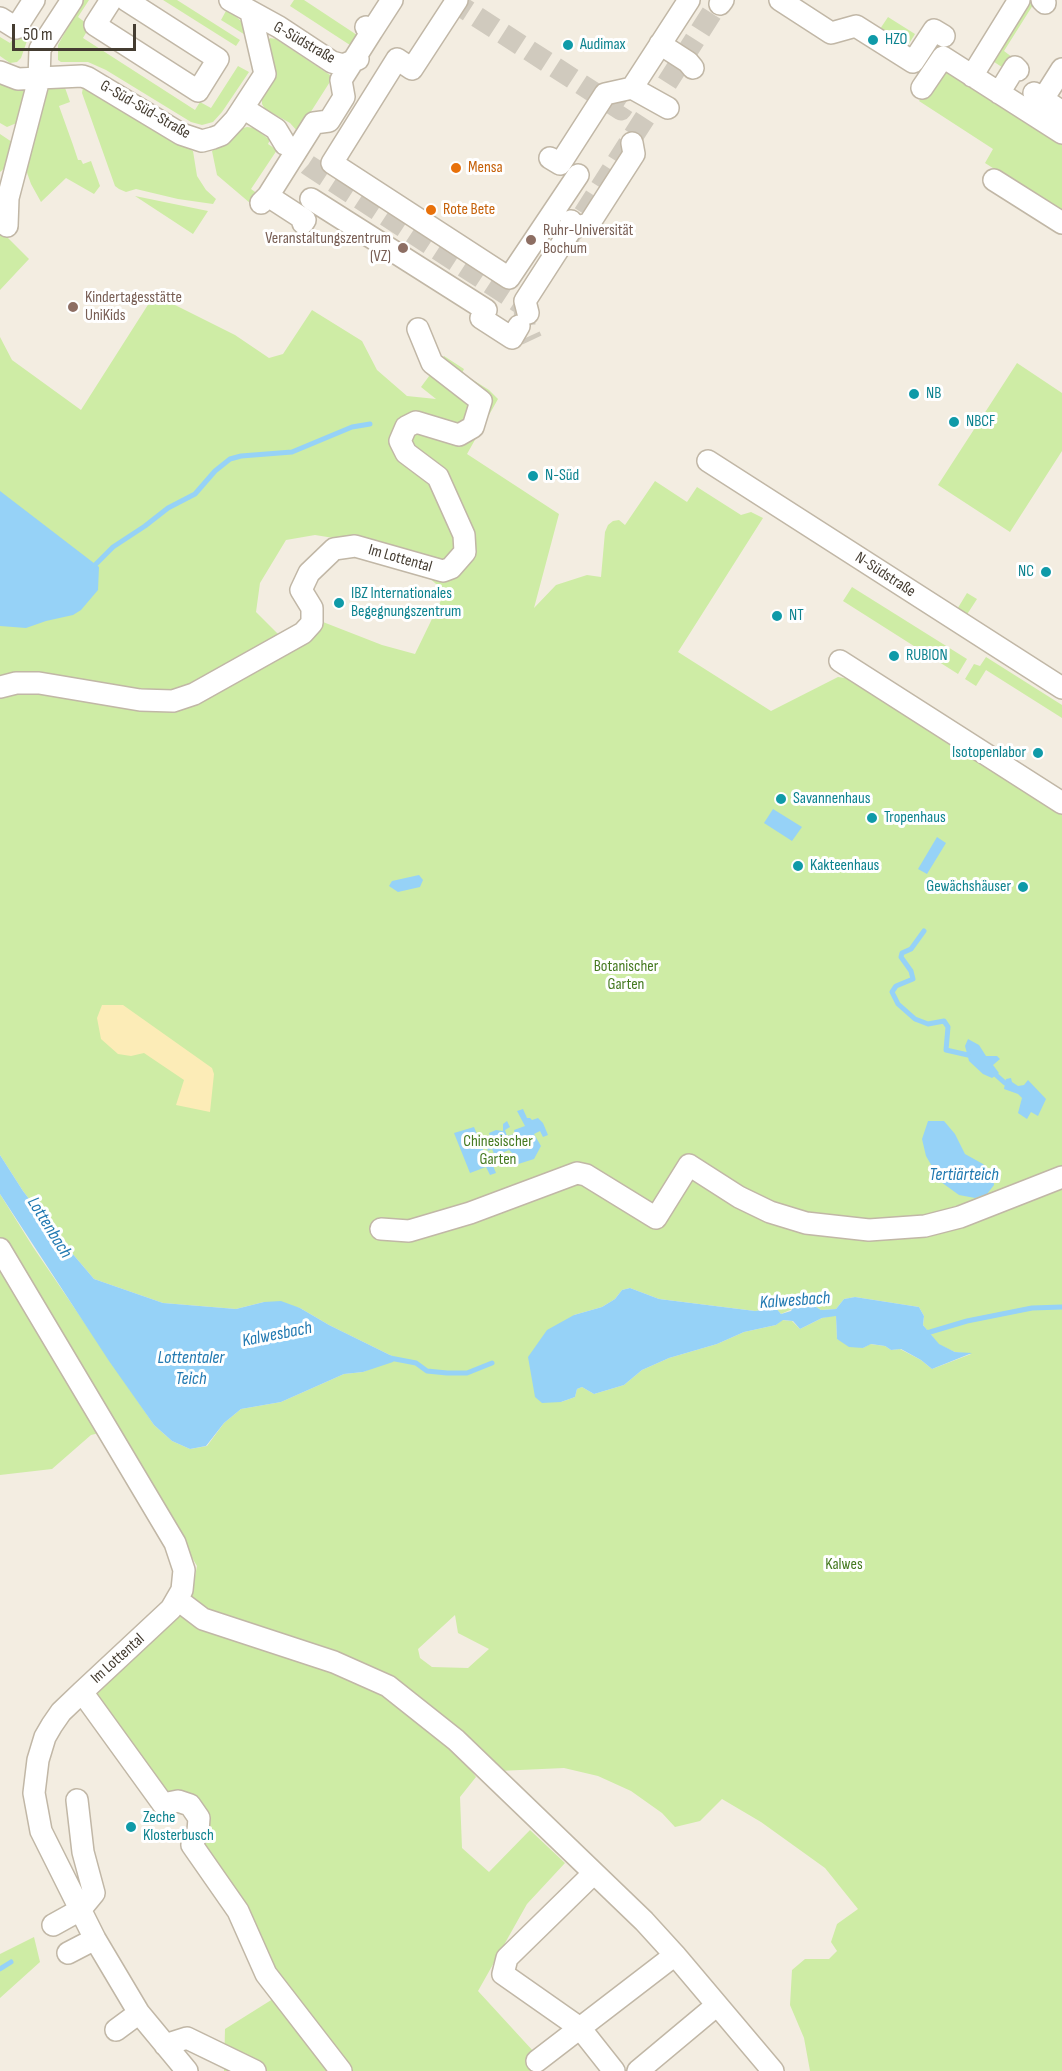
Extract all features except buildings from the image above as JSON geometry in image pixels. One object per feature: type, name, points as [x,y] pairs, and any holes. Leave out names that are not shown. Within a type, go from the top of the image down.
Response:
[{"type":"street","points":[[0,18],[16,28],[34,0]]},
{"type":"street","points":[[7,226],[8,198],[39,78],[40,49],[72,0]]},
{"type":"street","points":[[111,0],[95,25],[198,91],[218,59],[126,0]]},
{"type":"street","name":"G-Südstraße","points":[[230,0],[279,27],[332,62],[343,65],[358,59]]},
{"type":"street","points":[[303,223],[305,220],[265,199],[314,123],[328,130],[344,97],[341,80],[369,29],[392,0]]},
{"type":"street","points":[[457,0],[332,163],[509,278],[604,94],[632,88],[668,108]]},
{"type":"street","points":[[632,88],[689,0]]},
{"type":"street","points":[[780,0],[831,33],[856,26],[916,78],[944,46],[972,76],[1062,133]]},
{"type":"street","points":[[972,76],[1019,0]]},
{"type":"street","name":"G-Südstraße","points":[[243,108],[265,74],[251,13]]},
{"type":"street","points":[[660,44],[688,62],[693,68]]},
{"type":"street","points":[[999,93],[1015,67],[1037,85],[1062,112]]},
{"type":"street","points":[[1037,85],[1062,69]]},
{"type":"street","name":"G-Süd-Süd-Straße","points":[[0,72],[18,79],[82,76],[88,78],[181,134],[202,141],[221,135],[243,108]]},
{"type":"street","points":[[344,97],[349,96],[358,81]]},
{"type":"street","points":[[243,108],[276,129],[285,144]]},
{"type":"street","points":[[312,199],[486,310],[481,318],[512,338],[572,225],[589,224],[634,154],[632,143]]},
{"type":"street","points":[[994,180],[1062,223]]},
{"type":"street","name":"Im Lottental","points":[[5,681],[39,683],[140,700],[173,701],[194,694],[303,633],[312,623],[312,608],[301,590],[309,573],[334,549],[355,546],[443,572],[451,568],[465,552],[464,535],[438,477],[406,453],[400,441],[406,427],[416,422],[459,435],[473,427],[480,401],[432,363],[418,329]]},
{"type":"street","name":"N-Südstraße","points":[[708,461],[1062,688]]},
{"type":"street","points":[[840,661],[1062,803]]},
{"type":"street","points":[[381,1228],[409,1231],[470,1213],[577,1173],[586,1175],[656,1218],[690,1165],[739,1197],[770,1212],[806,1223],[869,1230],[925,1226],[960,1217],[1062,1177]]},
{"type":"street","points":[[0,1250],[175,1542],[184,1570],[182,1590],[178,1600],[203,1619],[334,1662],[388,1686],[456,1740],[644,1921],[773,2071]]},
{"type":"street","name":"Im Lottental","points":[[172,2061],[140,2013],[80,1910],[40,1831],[34,1793],[38,1760],[45,1737],[61,1712],[133,1646],[178,1600]]},
{"type":"street","points":[[82,1692],[163,1804],[178,1801],[190,1805],[195,1812],[199,1818],[198,1831],[192,1845],[238,1911],[266,1974],[341,2071]]},
{"type":"street","points":[[53,1925],[80,1910],[94,1893],[83,1852],[77,1800]]},
{"type":"street","points":[[594,1873],[507,1958],[504,1974],[580,2028],[614,2071]]},
{"type":"street","points":[[68,1953],[95,1939]]},
{"type":"street","points":[[537,2061],[675,1955]]},
{"type":"street","points":[[638,2071],[717,2005]]},
{"type":"street","points":[[116,2030],[140,2013]]},
{"type":"street","points":[[172,2061],[187,2038],[255,2071]]},
{"type":"green space","points":[[83,0],[89,0],[78,17],[90,26],[83,38],[195,110],[200,102],[211,108],[238,66],[249,72],[213,122],[202,125],[191,122],[106,70],[88,62],[58,60],[58,45]]},
{"type":"green space","points":[[163,0],[177,0],[240,40],[236,46]]},
{"type":"green space","points":[[294,0],[304,0],[360,37],[353,47],[290,6]]},
{"type":"green space","points":[[1025,0],[1040,0],[1033,5],[1004,51],[1016,60],[1008,71],[988,58]]},
{"type":"green space","points":[[227,9],[241,21],[247,36],[221,20]]},
{"type":"green space","points":[[888,17],[915,34],[905,50],[878,32]]},
{"type":"green space","points":[[18,32],[28,38],[21,58],[17,62],[10,63],[0,56],[0,37],[10,43]]},
{"type":"green space","points":[[270,38],[276,39],[333,77],[298,132],[290,123],[265,109],[262,104],[262,96],[274,81],[265,49]]},
{"type":"green space","points":[[940,67],[1062,144],[1062,212],[985,163],[993,149],[919,101]]},
{"type":"green space","points":[[63,82],[70,102],[59,106],[78,160],[81,160],[83,164],[91,161],[100,186],[94,194],[66,178],[41,202],[25,167],[44,88]]},
{"type":"green space","points":[[0,83],[28,90],[19,122],[7,127],[0,123]]},
{"type":"green space","points":[[83,87],[93,90],[193,151],[197,176],[206,190],[216,199],[213,204],[136,189],[126,192],[115,186],[82,93]]},
{"type":"green space","points":[[254,128],[270,140],[268,144],[277,150],[251,189],[258,194],[250,203],[217,175],[212,151],[240,129]]},
{"type":"green space","points":[[0,134],[15,144],[6,167],[0,172]]},
{"type":"green space","points":[[135,196],[208,211],[193,234]]},
{"type":"green space","points":[[0,222],[1,231],[29,259],[0,290]]},
{"type":"green space","points":[[158,289],[173,304],[235,335],[269,358],[283,354],[312,310],[362,341],[377,370],[407,396],[436,399],[421,387],[444,356],[464,369],[462,373],[489,390],[498,399],[467,454],[559,514],[534,608],[556,585],[587,575],[601,577],[605,532],[608,525],[619,520],[625,525],[655,481],[687,502],[697,487],[741,515],[751,512],[763,518],[678,652],[771,711],[838,677],[858,680],[1062,809],[1062,2071],[810,2071],[804,2038],[790,2005],[792,1970],[805,1959],[829,1959],[837,1951],[831,1942],[837,1924],[858,1909],[825,1868],[761,1822],[722,1799],[700,1821],[675,1827],[662,1813],[631,1791],[598,1776],[564,1768],[498,1771],[451,1743],[476,1777],[460,1797],[462,1848],[489,1872],[530,1830],[565,1863],[527,1904],[478,1991],[534,2052],[531,2065],[534,2071],[224,2071],[225,2029],[284,1992],[202,1844],[202,1810],[165,1797],[90,1699],[191,1598],[197,1566],[116,1429],[91,1435],[52,1469],[0,1475],[0,1194],[33,1247],[154,1425],[172,1441],[190,1449],[207,1446],[224,1423],[241,1409],[281,1402],[344,1374],[363,1372],[396,1358],[300,1308],[264,1302],[236,1309],[163,1303],[94,1279],[23,1191],[0,1155],[0,337],[12,360],[81,410]],"holes":[[[315,535],[396,548],[445,592],[415,654],[382,645],[323,622],[290,646],[256,612],[260,583],[286,540]],[[630,1288],[659,1299],[755,1311],[776,1308],[781,1314],[808,1302],[821,1310],[836,1309],[844,1299],[855,1297],[919,1307],[924,1316],[923,1325],[939,1345],[955,1352],[971,1354],[932,1369],[921,1360],[900,1349],[891,1350],[885,1346],[870,1344],[863,1348],[837,1339],[836,1315],[822,1318],[800,1329],[792,1321],[782,1320],[776,1325],[744,1332],[717,1344],[669,1358],[642,1370],[624,1385],[594,1394],[582,1387],[577,1389],[575,1397],[561,1402],[574,1315],[602,1307],[615,1299],[622,1290]],[[455,1615],[458,1633],[489,1649],[468,1668],[432,1667],[420,1658],[418,1649]]]},
{"type":"green space","points":[[1017,363],[1062,393],[1062,451],[1010,532],[938,485]]},
{"type":"green space","points":[[852,587],[967,659],[958,674],[843,601]]},
{"type":"green space","points":[[967,593],[977,599],[966,616],[956,611]]},
{"type":"green space","points":[[986,657],[1062,705],[1062,718],[986,670],[976,686],[965,679],[974,664],[980,666]]},
{"type":"green space","points":[[34,1937],[40,1962],[0,1998],[0,1954]]},
{"type":"sand","points":[[102,1005],[123,1005],[212,1068],[214,1074],[210,1112],[176,1105],[184,1080],[144,1053],[131,1056],[118,1054],[101,1039],[97,1018]]},
{"type":"water","points":[[0,491],[99,567],[98,590],[81,610],[73,615],[26,628],[0,626]]},
{"type":"water","points":[[773,809],[802,827],[792,841],[764,823]]},
{"type":"water","points":[[937,837],[946,843],[927,874],[918,869]]},
{"type":"water","points":[[419,875],[423,880],[420,887],[398,892],[389,886],[392,881]]},
{"type":"water","points":[[968,1039],[979,1045],[986,1056],[997,1056],[1000,1059],[993,1065],[999,1073],[992,1078],[983,1074],[969,1061],[965,1046]]},
{"type":"water","points":[[1011,1078],[1012,1082],[1018,1086],[1024,1085],[1028,1080],[1046,1099],[1038,1116],[1031,1112],[1027,1119],[1018,1113],[1022,1098],[1004,1089],[1006,1079]]},
{"type":"water","points":[[523,1109],[527,1118],[532,1120],[538,1118],[543,1123],[548,1135],[543,1137],[540,1131],[534,1134],[541,1146],[534,1159],[512,1166],[509,1160],[513,1154],[509,1150],[495,1156],[492,1149],[488,1151],[485,1143],[490,1136],[489,1133],[496,1130],[503,1131],[503,1124],[507,1121],[510,1127],[505,1130],[507,1136],[515,1134],[514,1130],[525,1126],[517,1111]]},
{"type":"water","name":"Tertiärteich","points":[[928,1121],[944,1121],[955,1134],[965,1154],[983,1164],[993,1175],[994,1185],[987,1194],[975,1198],[959,1195],[941,1182],[926,1156],[922,1139]]},
{"type":"water","points":[[474,1127],[496,1173],[490,1175],[486,1167],[470,1173],[454,1133]]},
{"type":"water","name":"Lottentaler Teich","points":[[0,1155],[23,1191],[94,1279],[163,1303],[236,1309],[264,1302],[281,1301],[300,1308],[396,1358],[393,1362],[363,1372],[344,1374],[281,1402],[241,1409],[224,1423],[206,1446],[190,1449],[172,1441],[154,1425],[109,1361],[0,1194]]},
{"type":"water","points":[[630,1288],[659,1299],[755,1311],[776,1308],[781,1314],[791,1311],[796,1303],[808,1302],[821,1310],[836,1309],[844,1299],[855,1297],[919,1307],[924,1316],[923,1325],[939,1344],[955,1352],[972,1353],[932,1369],[901,1349],[891,1350],[885,1346],[871,1344],[863,1348],[849,1347],[837,1339],[836,1316],[822,1318],[800,1329],[793,1321],[783,1320],[776,1325],[744,1332],[717,1344],[669,1358],[642,1370],[624,1385],[594,1394],[582,1387],[577,1389],[575,1397],[561,1402],[542,1403],[535,1397],[528,1357],[547,1330],[574,1315],[602,1307],[615,1299],[622,1290]]},
{"type":"waterway","points":[[91,569],[113,547],[168,508],[195,494],[215,471],[230,459],[292,452],[352,427],[370,424]]},
{"type":"waterway","points":[[924,931],[911,949],[902,953],[901,957],[911,971],[913,979],[896,986],[892,992],[898,1004],[915,1019],[928,1024],[944,1021],[948,1027],[946,1050],[968,1055]]},
{"type":"waterway","points":[[996,1075],[1005,1083]]},
{"type":"waterway","name":"Kalwesbach","points":[[923,1333],[967,1321],[1032,1308],[1062,1307]]},
{"type":"waterway","name":"Kalwesbach","points":[[390,1358],[416,1363],[427,1371],[447,1373],[467,1373],[492,1363]]},
{"type":"waterway","points":[[0,1969],[11,1962]]},
{"type":"tunnel","points":[[451,0],[621,110],[643,76]]},
{"type":"tunnel","points":[[567,240],[720,0]]},
{"type":"tunnel","points":[[285,144],[308,165],[524,306]]},
{"type":"tunnel","points":[[524,306],[525,325],[532,340]]},
{"type":"place","name":"HZO","points":[[873,40]]},
{"type":"place","name":"Audimax","points":[[568,45]]},
{"type":"place","name":"Mensa","points":[[456,168]]},
{"type":"place","name":"Rote Bete","points":[[431,210]]},
{"type":"place","name":"Ruhr-Universität Bochum","points":[[531,240]]},
{"type":"place","name":"Veranstaltungszentrum (VZ)","points":[[403,248]]},
{"type":"place","name":"Kindertagesstätte UniKids","points":[[73,307]]},
{"type":"place","name":"NB","points":[[914,394]]},
{"type":"place","name":"NBCF","points":[[954,422]]},
{"type":"place","name":"N-Süd","points":[[533,476]]},
{"type":"place","name":"NC","points":[[1046,572]]},
{"type":"place","name":"IBZ Internationales Begegnungszentrum","points":[[339,603]]},
{"type":"place","name":"NT","points":[[777,616]]},
{"type":"place","name":"RUBION","points":[[894,656]]},
{"type":"place","name":"Isotopenlabor","points":[[1038,753]]},
{"type":"place","name":"Savannenhaus","points":[[781,799]]},
{"type":"place","name":"Tropenhaus","points":[[872,818]]},
{"type":"place","name":"Kakteenhaus","points":[[798,866]]},
{"type":"place","name":"Gewächshäuser","points":[[1023,887]]},
{"type":"place","name":"Zeche Klosterbusch","points":[[131,1827]]},
{"type":"park label","name":"Botanischer Garten","points":[[626,976]]},
{"type":"park label","name":"Chinesischer Garten","points":[[498,1151]]},
{"type":"park label","name":"Kalwes","points":[[844,1565]]},
{"type":"water label","name":"Lottenbach","points":[[49,1228]]}]
